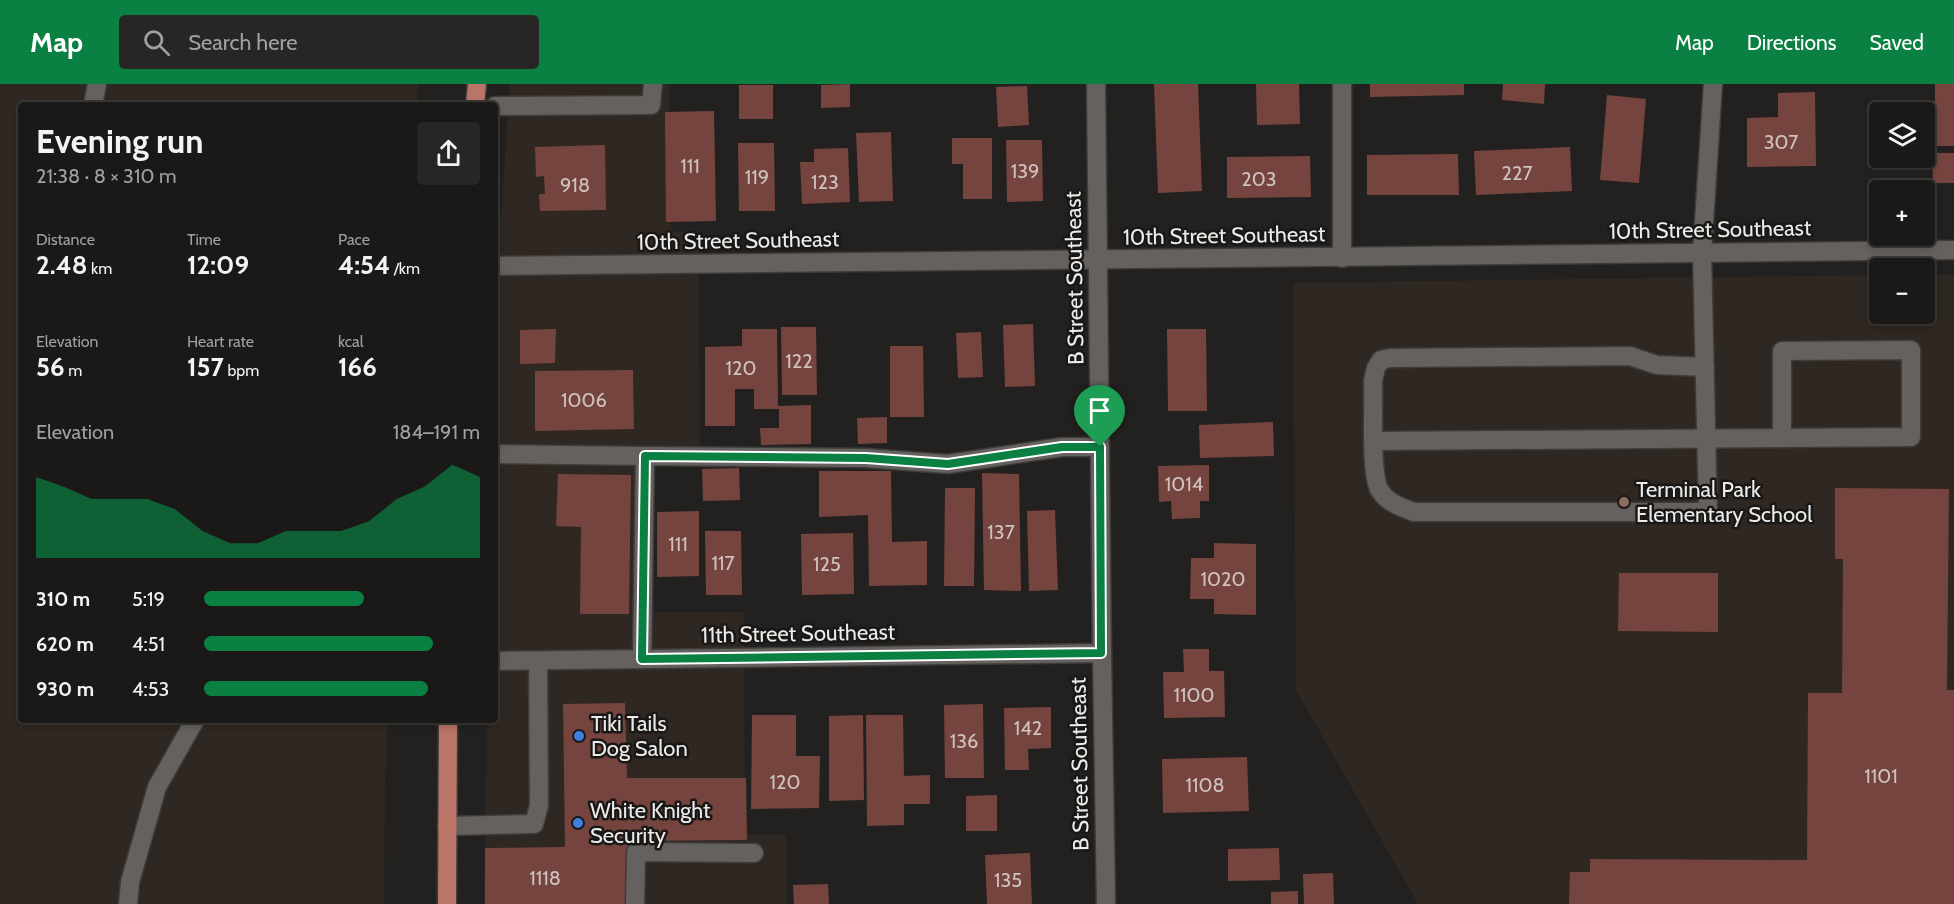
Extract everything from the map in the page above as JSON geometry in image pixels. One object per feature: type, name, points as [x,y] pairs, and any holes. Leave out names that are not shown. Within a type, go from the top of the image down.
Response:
[{"type":"main road","points":[[475,102],[477,84]]},
{"type":"main road","points":[[447,904],[448,723]]},
{"type":"street","points":[[94,102],[97,84]]},
{"type":"street","points":[[498,106],[651,105],[653,84]]},
{"type":"street","name":"B Street Southeast","points":[[1096,84],[1101,653],[1106,904]]},
{"type":"street","points":[[1342,84],[1342,258]]},
{"type":"street","points":[[1705,367],[1657,365],[1630,356],[1390,358],[1382,360],[1376,368],[1373,381],[1374,474],[1380,490],[1387,499],[1397,506],[1414,512],[1708,512],[1707,437],[1702,253],[1713,84]]},
{"type":"street","name":"10th Street Southeast","points":[[498,266],[1954,250]]},
{"type":"street","points":[[1374,441],[1911,437],[1911,350],[1782,351],[1782,437]]},
{"type":"street","points":[[498,454],[866,458],[948,464],[1062,447],[1100,447]]},
{"type":"street","points":[[642,659],[645,456]]},
{"type":"street","name":"11th Street Southeast","points":[[498,661],[1101,653]]},
{"type":"street","points":[[447,826],[534,824],[539,805],[538,661]]},
{"type":"street","points":[[128,904],[130,882],[157,787],[193,723]]},
{"type":"street","points":[[636,904],[636,852],[754,853]]},
{"type":"shaded area","points":[[0,84],[418,84],[417,102],[18,102],[18,723],[388,723],[384,904],[0,904]]},
{"type":"shaded area","points":[[510,84],[669,84],[671,232],[699,232],[700,463],[653,464],[654,612],[744,612],[745,834],[786,834],[786,904],[484,904],[487,723],[498,723],[498,258]]},
{"type":"shaded area","name":"Terminal Park Elementary School","points":[[1869,275],[1869,324],[1935,324],[1935,275],[1954,275],[1954,904],[1418,904],[1296,690],[1293,283]]},
{"type":"building","points":[[850,84],[850,107],[821,108],[821,85]]},
{"type":"building","points":[[1154,84],[1198,84],[1202,191],[1158,193]]},
{"type":"building","points":[[1256,84],[1299,84],[1300,124],[1257,125]]},
{"type":"building","points":[[1370,84],[1464,84],[1464,95],[1370,97]]},
{"type":"building","points":[[1503,84],[1545,84],[1544,104],[1502,100]]},
{"type":"building","points":[[1935,84],[1954,84],[1954,146],[1935,146],[1935,102],[1912,102],[1935,101]]},
{"type":"building","points":[[739,85],[773,85],[773,119],[739,119]]},
{"type":"building","points":[[1027,86],[1029,125],[998,127],[996,87]]},
{"type":"building","points":[[1815,92],[1816,166],[1747,167],[1747,118],[1778,117],[1778,93]]},
{"type":"building","points":[[1607,95],[1646,99],[1639,183],[1600,180]]},
{"type":"building","points":[[714,111],[716,221],[666,222],[665,112]]},
{"type":"building","points":[[891,132],[893,201],[859,202],[856,133]]},
{"type":"building","points":[[952,138],[992,138],[992,199],[963,199],[963,164],[952,164]]},
{"type":"building","points":[[1006,140],[1042,140],[1043,201],[1007,202]]},
{"type":"building","points":[[738,143],[774,143],[775,211],[739,211]]},
{"type":"building","points":[[605,145],[606,210],[540,211],[539,194],[545,194],[544,176],[536,177],[535,147]]},
{"type":"building","points":[[1570,147],[1572,191],[1476,195],[1474,151]]},
{"type":"building","points":[[848,148],[850,202],[802,204],[800,162],[814,162],[814,149]]},
{"type":"building","points":[[1935,153],[1954,153],[1954,183],[1935,183],[1933,180]]},
{"type":"building","points":[[1458,154],[1459,195],[1367,195],[1367,155]]},
{"type":"building","points":[[1310,156],[1311,197],[1227,198],[1227,157]]},
{"type":"building","points":[[1033,324],[1035,386],[1005,387],[1003,325]]},
{"type":"building","points":[[781,327],[816,327],[817,395],[782,395]]},
{"type":"building","points":[[556,329],[555,363],[520,364],[520,330]]},
{"type":"building","points":[[742,329],[777,329],[778,406],[811,405],[811,444],[761,445],[760,428],[779,428],[779,409],[754,409],[754,389],[735,389],[735,426],[705,426],[705,347],[742,346]]},
{"type":"building","points":[[1167,329],[1206,329],[1207,411],[1168,411]]},
{"type":"building","points":[[981,332],[983,377],[958,378],[956,333]]},
{"type":"building","points":[[890,346],[923,346],[924,417],[890,417]]},
{"type":"building","points":[[633,370],[634,429],[535,431],[535,371]]},
{"type":"building","points":[[887,417],[887,443],[858,444],[857,418]]},
{"type":"building","points":[[1273,422],[1274,456],[1200,458],[1199,425]]},
{"type":"building","points":[[1209,465],[1209,501],[1200,501],[1200,518],[1172,519],[1171,501],[1159,502],[1158,466]]},
{"type":"building","points":[[739,468],[740,500],[703,501],[702,469]]},
{"type":"building","points":[[819,471],[891,471],[892,542],[927,541],[927,585],[869,586],[868,515],[819,517]]},
{"type":"building","points":[[982,473],[1019,474],[1021,591],[984,590]]},
{"type":"building","points":[[558,474],[631,475],[629,614],[580,614],[581,527],[556,526]]},
{"type":"building","points":[[945,488],[975,488],[974,586],[944,586]]},
{"type":"building","points":[[1835,488],[1949,489],[1947,690],[1954,690],[1954,904],[1569,904],[1570,872],[1590,872],[1590,859],[1807,860],[1808,693],[1842,693],[1843,559],[1835,559]]},
{"type":"building","points":[[1055,510],[1058,590],[1029,591],[1027,511]]},
{"type":"building","points":[[699,511],[699,576],[657,577],[657,512]]},
{"type":"building","points":[[705,531],[741,531],[742,595],[706,595]]},
{"type":"building","points":[[853,533],[854,594],[802,595],[801,534]]},
{"type":"building","points":[[1214,543],[1256,544],[1256,615],[1214,614],[1214,599],[1190,599],[1191,558],[1214,558]]},
{"type":"building","points":[[1619,573],[1718,573],[1718,632],[1618,631]]},
{"type":"building","points":[[1183,649],[1209,649],[1209,671],[1224,671],[1225,717],[1164,718],[1163,672],[1184,672]]},
{"type":"building","points":[[625,703],[627,778],[746,778],[747,840],[629,841],[630,904],[485,904],[485,848],[565,847],[563,704]]},
{"type":"building","points":[[983,704],[984,778],[945,778],[944,705]]},
{"type":"building","points":[[1051,707],[1051,748],[1028,749],[1029,770],[1005,770],[1004,708]]},
{"type":"building","points":[[752,715],[796,715],[796,756],[820,756],[819,808],[751,809]]},
{"type":"building","points":[[863,715],[864,800],[829,801],[829,716]]},
{"type":"building","points":[[866,715],[903,715],[904,776],[930,775],[930,804],[904,804],[904,825],[867,826]]},
{"type":"building","points":[[1247,757],[1249,811],[1163,813],[1162,759]]},
{"type":"building","points":[[997,795],[997,831],[966,831],[966,796]]},
{"type":"building","points":[[1279,848],[1280,880],[1228,881],[1228,849]]},
{"type":"building","points":[[1030,853],[1032,904],[987,904],[985,855]]},
{"type":"building","points":[[1333,873],[1334,904],[1304,904],[1303,874]]},
{"type":"building","points":[[828,884],[829,904],[794,904],[793,885]]},
{"type":"building","points":[[1298,891],[1298,904],[1271,904],[1271,892]]},
{"type":"place","name":"Terminal Park Elementary School","points":[[1624,502]]},
{"type":"place","name":"Tiki Tails Dog Salon","points":[[579,736]]},
{"type":"place","name":"White Knight Security","points":[[578,823]]},
{"type":"route","points":[[1062,447],[1100,447],[1101,653],[642,659],[645,456],[866,458],[948,464],[1062,447]]}]
